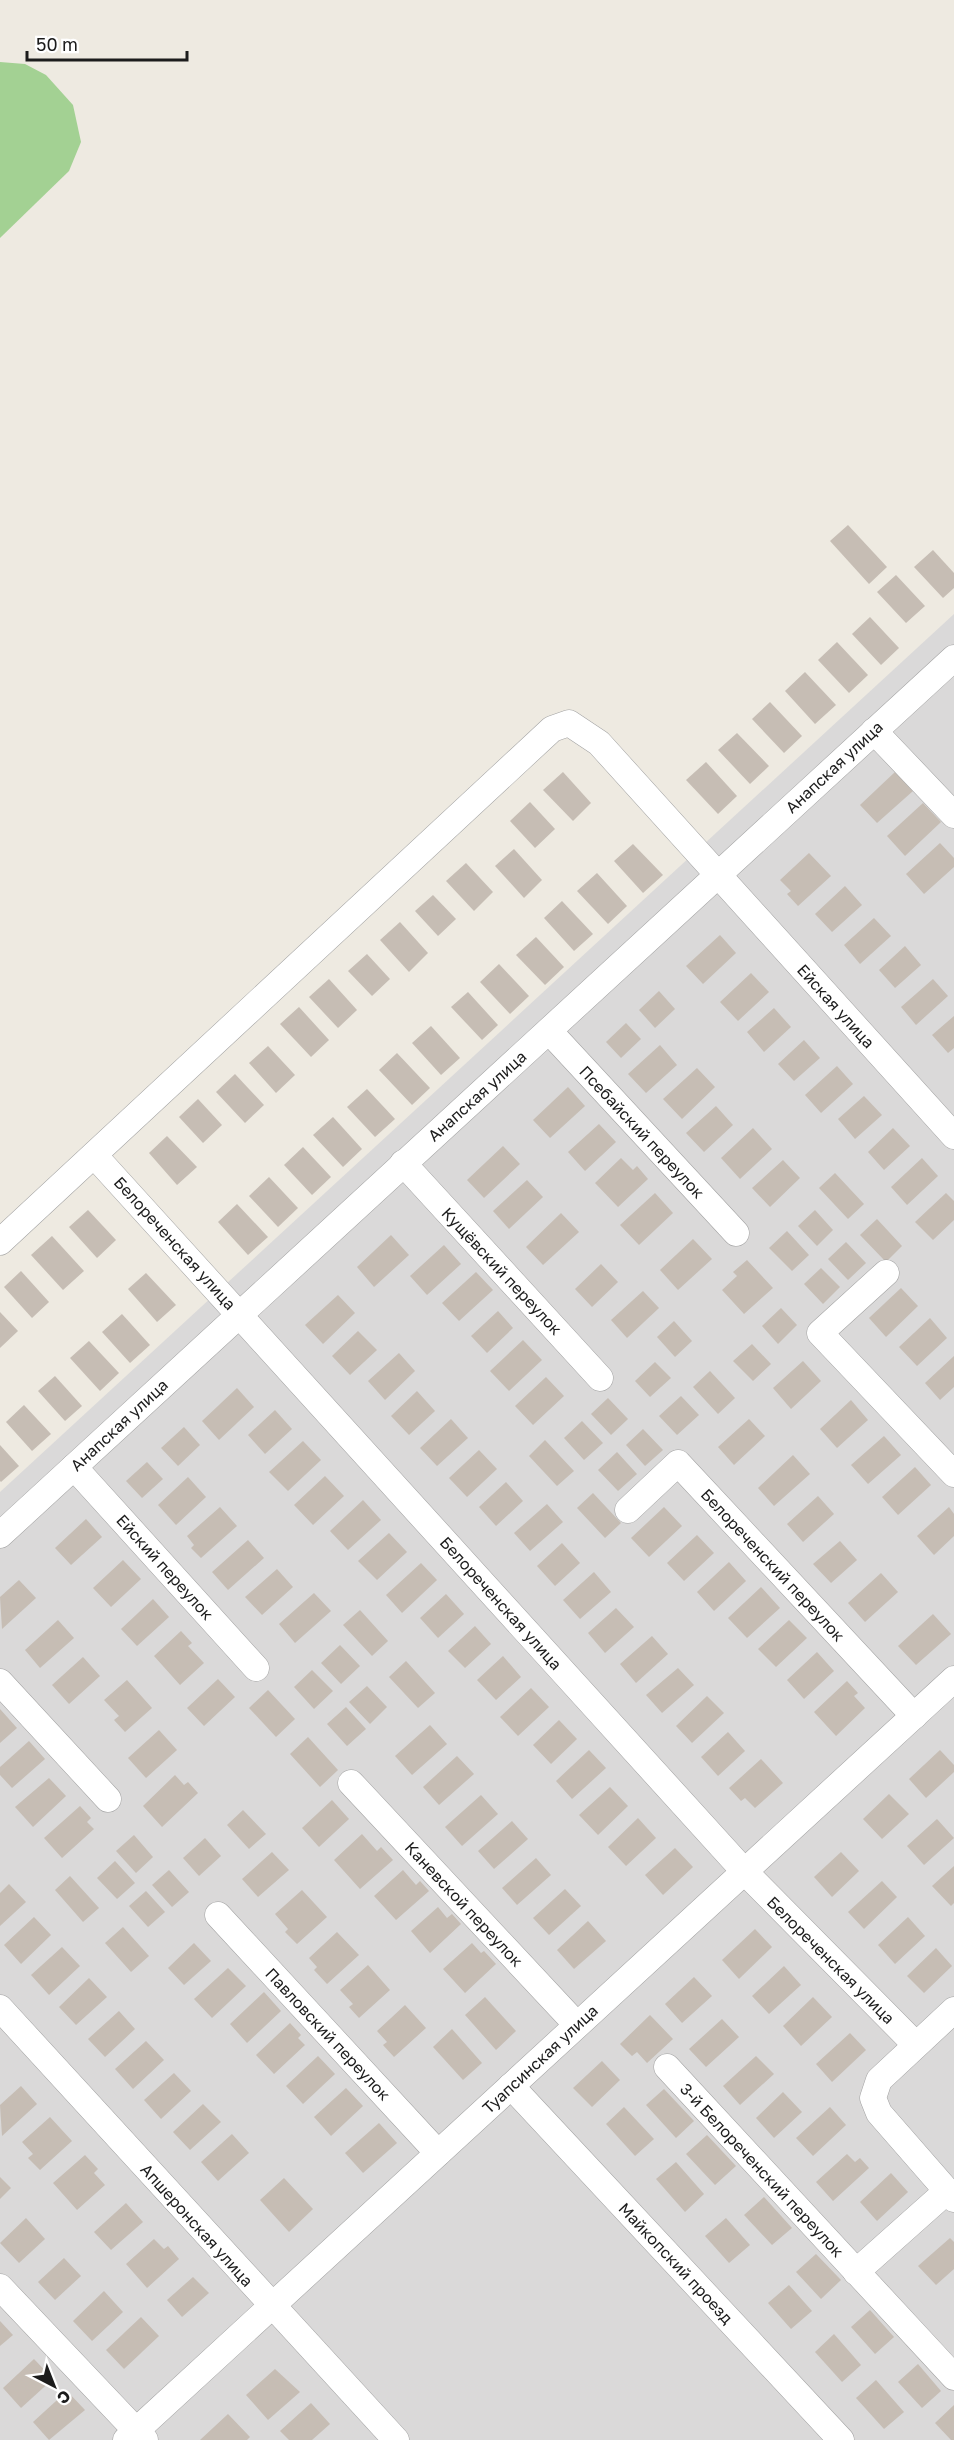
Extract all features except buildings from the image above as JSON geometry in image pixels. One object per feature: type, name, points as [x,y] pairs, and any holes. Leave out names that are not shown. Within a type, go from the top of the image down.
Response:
[{"type":"street","name":"Анапская улица","points":[[0,1535],[954,658]]},
{"type":"street","name":"Ейская улица","points":[[94,1155],[552,729],[569,723],[599,743],[954,1136]]},
{"type":"street","points":[[874,731],[954,815]]},
{"type":"street","name":"Псебайский переулок","points":[[549,1031],[736,1233]]},
{"type":"street","points":[[0,1242],[94,1155]]},
{"type":"street","name":"Белореченская улица","points":[[94,1155],[744,1872],[915,2044]]},
{"type":"street","name":"Кущёвский переулок","points":[[403,1163],[600,1378]]},
{"type":"street","points":[[886,1273],[820,1333],[954,1474]]},
{"type":"street","name":"Белореченский переулок","points":[[628,1510],[678,1463],[914,1716]]},
{"type":"street","name":"Ейский переулок","points":[[74,1467],[256,1668]]},
{"type":"street","name":"Туапсинская улица","points":[[136,2437],[272,2307],[954,1678]]},
{"type":"street","points":[[0,1682],[108,1799]]},
{"type":"street","name":"Каневской переулок","points":[[351,1783],[577,2025]]},
{"type":"street","name":"Павловский переулок","points":[[218,1916],[438,2153]]},
{"type":"street","name":"Апшеронская улица","points":[[0,2008],[396,2440]]},
{"type":"street","points":[[951,2195],[875,2106],[873,2098],[879,2080],[954,2010]]},
{"type":"street","name":"3-й Белореченский переулок","points":[[668,2067],[954,2377]]},
{"type":"street","name":"Майкопский проезд","points":[[511,2086],[841,2440]]},
{"type":"street","name":"3-й Белореченский переулок","points":[[856,2272],[951,2195]]},
{"type":"street","points":[[0,2287],[136,2437]]},
{"type":"shaded area","points":[[954,614],[954,2440],[0,2440],[0,1492]]},
{"type":"green space","points":[[0,62],[25,64],[46,75],[73,105],[81,142],[69,171],[0,238]]}]
